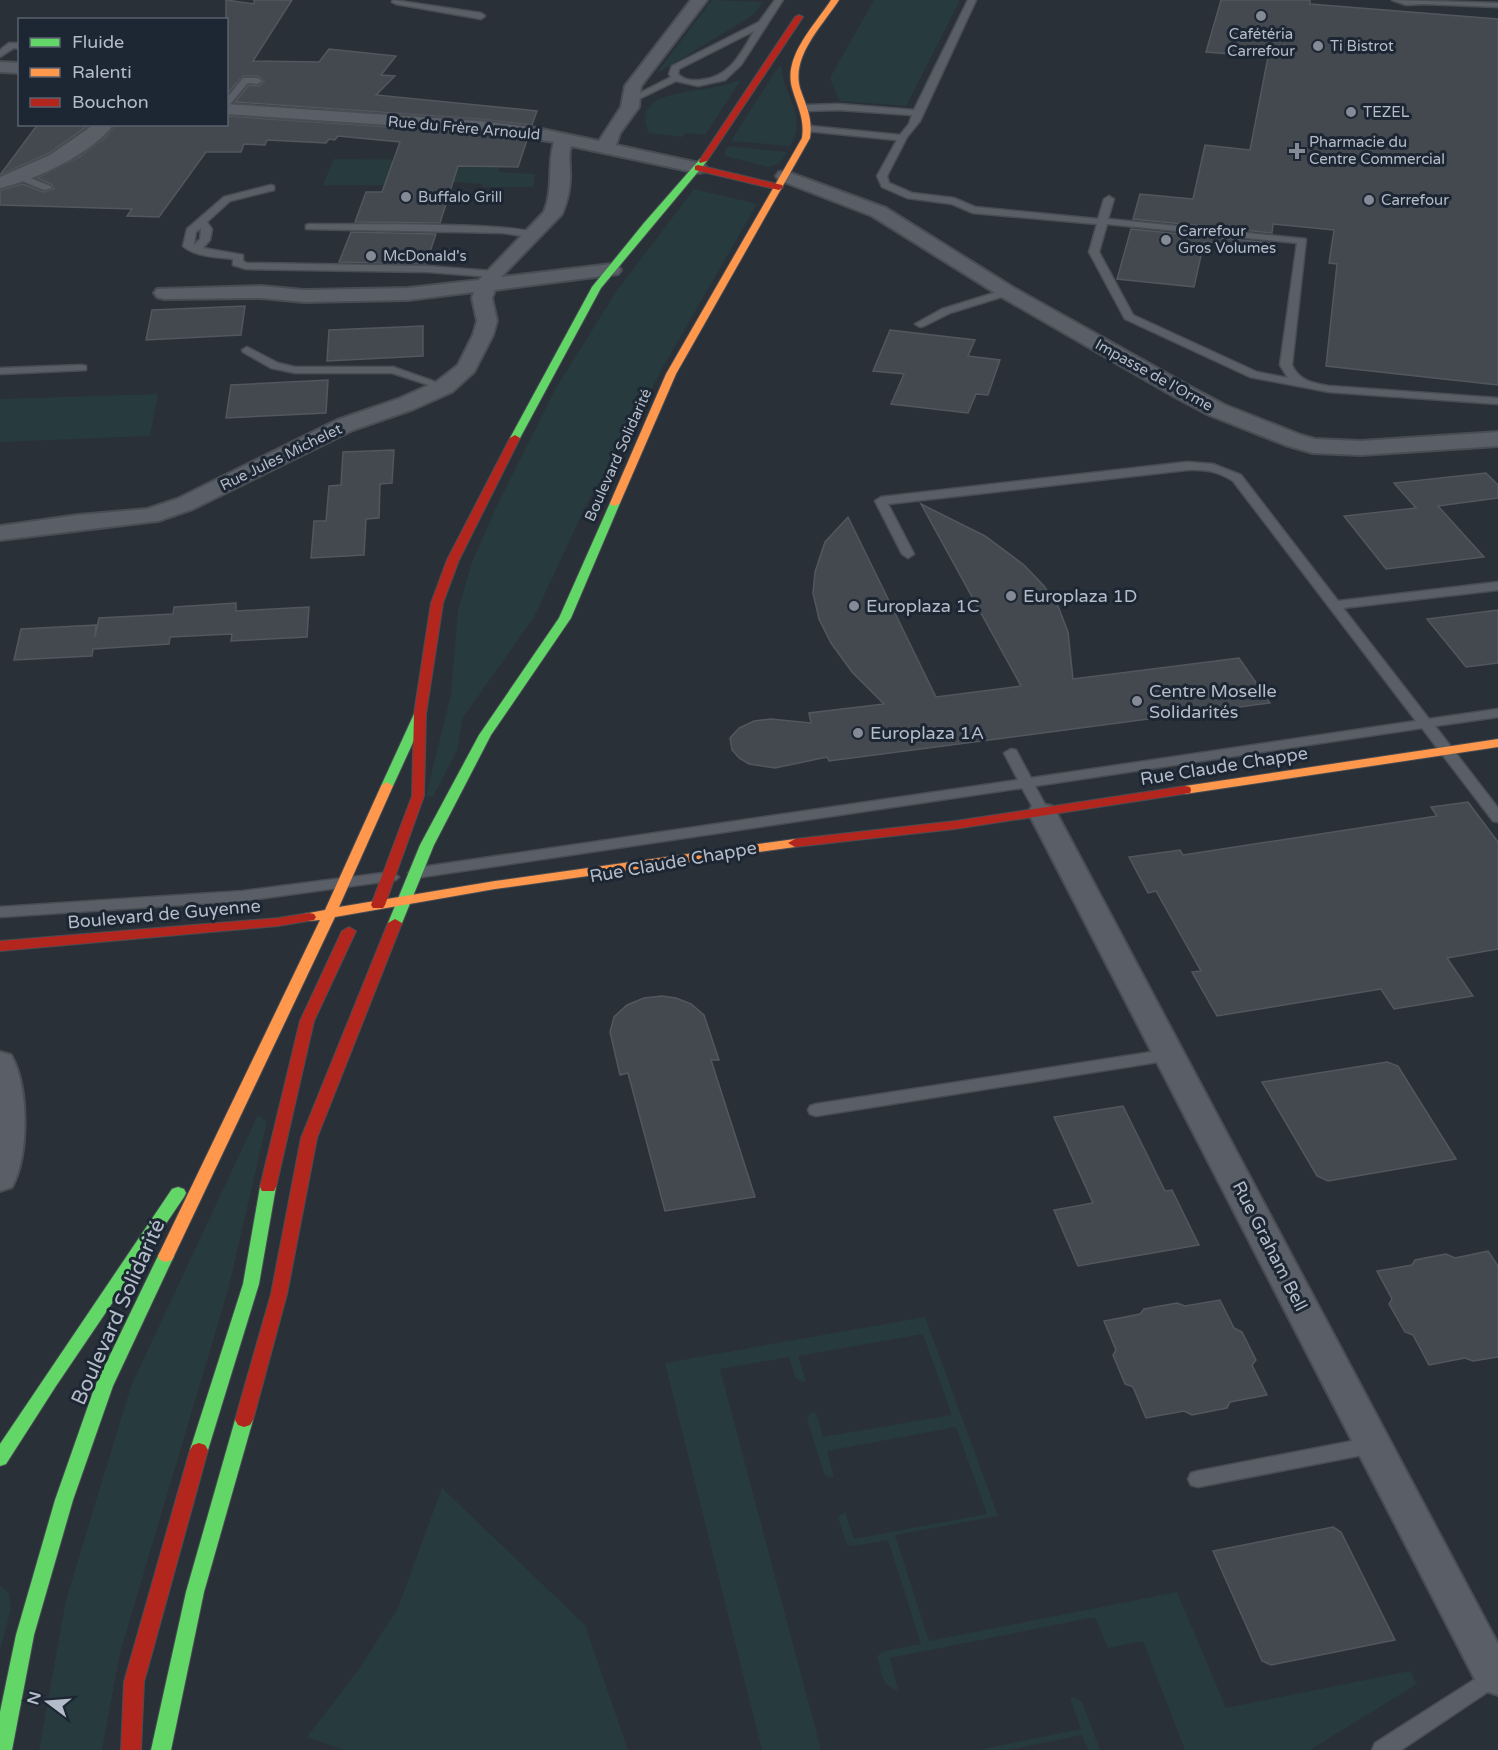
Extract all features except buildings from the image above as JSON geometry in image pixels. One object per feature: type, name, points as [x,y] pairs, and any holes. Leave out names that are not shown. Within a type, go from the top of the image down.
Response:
[{"type":"main road","points":[[810,129],[809,115],[796,84],[795,66],[835,0]]},
{"type":"main road","name":"Boulevard Solidarité","points":[[378,905],[418,796],[420,714],[437,603],[453,560],[550,371],[597,287],[702,163],[806,6]]},
{"type":"main road","name":"Boulevard Solidarité","points":[[161,1750],[195,1592],[279,1294],[309,1138],[395,923],[427,845],[485,735],[565,618],[671,374],[810,129]]},
{"type":"main road","points":[[702,163],[782,182]]},
{"type":"main road","name":"Boulevard Solidarité","points":[[2,1750],[25,1635],[64,1500],[104,1386],[345,882],[420,714]]},
{"type":"main road","name":"Rue Claude Chappe","points":[[378,905],[495,885],[781,845],[955,825],[1498,743]]},
{"type":"main road","name":"Rue Claude Chappe","points":[[816,855],[955,825]]},
{"type":"main road","points":[[378,905],[395,923]]},
{"type":"main road","name":"Boulevard de Guyenne","points":[[0,946],[278,922],[378,905]]},
{"type":"main road","points":[[330,913],[355,930]]},
{"type":"main road","points":[[299,939],[355,930]]},
{"type":"main road","points":[[130,1750],[134,1682],[188,1486],[251,1284],[276,1146],[307,1021],[355,930]]},
{"type":"main road","points":[[0,952],[21,958]]},
{"type":"main road","points":[[0,1459],[132,1258],[230,1121]]},
{"type":"street","points":[[699,0],[633,86],[635,118],[650,146],[702,163]]},
{"type":"street","points":[[0,64],[18,68]]},
{"type":"street","name":"Rue du Frère Arnould","points":[[228,107],[479,126],[702,163]]},
{"type":"street","points":[[561,168],[575,159],[601,153],[607,148],[607,140],[612,133],[635,118]]},
{"type":"street","points":[[0,183],[65,156],[81,147],[104,126]]},
{"type":"street","points":[[489,280],[553,214],[558,201],[561,168],[558,158],[564,139]]},
{"type":"street","name":"Impasse de l'Orme","points":[[782,182],[798,193],[841,197],[879,212],[1006,292],[1217,410],[1303,443],[1321,447],[1361,448],[1498,439]]},
{"type":"street","points":[[164,293],[261,292],[304,296],[408,294],[489,280],[611,270]]},
{"type":"street","name":"Rue Jules Michelet","points":[[0,534],[159,513],[185,504],[345,425],[406,404],[444,387],[467,368],[483,335],[487,321],[482,298],[489,280]]},
{"type":"street","name":"Rue Graham Bell","points":[[1042,812],[1066,862],[1171,1055],[1496,1677]]},
{"type":"street","points":[[0,1063],[9,1105],[2,1161]]},
{"type":"lane","points":[[762,24],[675,68],[673,74],[683,82],[706,83],[722,79],[732,73],[779,0]]},
{"type":"lane","points":[[972,0],[912,129],[903,138],[882,176],[885,185],[909,196],[954,201],[973,210],[1302,241],[1286,365],[1291,375],[1305,385]]},
{"type":"lane","points":[[1396,0],[1407,3],[1418,1],[1498,5]]},
{"type":"lane","points":[[396,3],[481,16]]},
{"type":"lane","points":[[0,64],[12,45],[18,46]]},
{"type":"lane","points":[[635,118],[676,78]]},
{"type":"lane","points":[[228,104],[246,80],[258,81]]},
{"type":"lane","points":[[806,108],[839,106],[917,114]]},
{"type":"lane","points":[[810,129],[903,138]]},
{"type":"lane","points":[[18,176],[47,188]]},
{"type":"lane","points":[[271,188],[227,198],[191,231],[188,246],[195,250],[240,257],[237,263],[246,266],[428,269],[489,280]]},
{"type":"lane","points":[[1109,199],[1094,252],[1129,317],[1254,375],[1305,385],[1498,401]]},
{"type":"lane","points":[[310,227],[502,230],[535,235]]},
{"type":"lane","points":[[920,324],[946,311],[1006,292]]},
{"type":"lane","points":[[247,350],[275,366],[295,370],[393,370],[444,387]]},
{"type":"lane","points":[[0,371],[82,368]]},
{"type":"lane","points":[[908,554],[881,501],[1187,466],[1214,467],[1227,471],[1237,478],[1498,818]]},
{"type":"lane","points":[[1337,610],[1498,586]]},
{"type":"lane","points":[[0,912],[243,896],[389,877],[1498,713]]},
{"type":"lane","points":[[1011,753],[1042,812]]},
{"type":"lane","points":[[816,1110],[1171,1055]]},
{"type":"lane","points":[[1198,1479],[1373,1445]]},
{"type":"lane","points":[[1383,1750],[1496,1677]]},
{"type":"green space","points":[[712,0],[763,2],[753,15],[656,74]]},
{"type":"green space","points":[[874,0],[960,0],[906,106],[840,101],[830,78]]},
{"type":"green space","points":[[778,67],[782,67],[783,78],[796,116],[795,135],[790,146],[731,141]]},
{"type":"green space","points":[[740,81],[705,135],[685,133],[683,137],[649,133],[645,117],[650,106],[661,99]]},
{"type":"green space","points":[[728,146],[787,152],[779,164],[769,167],[725,156]]},
{"type":"green space","points":[[334,159],[501,160],[498,172],[535,174],[533,187],[482,187],[483,184],[454,182],[454,179],[387,177],[385,185],[323,185]]},
{"type":"green space","points":[[694,189],[757,204],[660,372],[631,432],[588,501],[534,617],[462,719],[457,751],[433,797],[426,796],[451,694],[458,611],[472,562],[495,510],[556,388],[616,292]]},
{"type":"green space","points":[[158,394],[150,436],[0,442],[0,399]]},
{"type":"green space","points":[[258,1115],[267,1122],[228,1290],[120,1653],[102,1750],[39,1750],[66,1600],[131,1386]]},
{"type":"green space","points":[[925,1317],[998,1516],[895,1535],[929,1641],[1177,1592],[1226,1708],[1410,1671],[1417,1684],[1310,1750],[1185,1750],[1143,1641],[1108,1648],[1095,1617],[890,1658],[898,1690],[893,1689],[883,1678],[877,1656],[884,1651],[921,1644],[888,1540],[854,1546],[847,1545],[838,1517],[845,1512],[854,1539],[987,1514],[956,1427],[827,1451],[834,1477],[828,1477],[824,1473],[807,1419],[811,1413],[816,1412],[823,1437],[952,1415],[923,1334],[798,1356],[806,1381],[802,1382],[795,1377],[789,1357],[720,1369],[821,1750],[762,1750],[665,1363]]},
{"type":"green space","points":[[442,1488],[585,1625],[628,1750],[344,1750],[307,1737],[359,1669],[398,1608]]},
{"type":"green space","points":[[0,1586],[9,1593],[11,1609],[0,1650]]},
{"type":"green space","points":[[1073,1697],[1082,1702],[1100,1750],[1088,1750],[1082,1735],[1008,1750],[978,1750],[1081,1729],[1070,1698]]},
{"type":"traffic: fast","points":[[515,438],[597,287],[703,161]]},
{"type":"traffic: fast","points":[[395,923],[427,845],[485,735],[565,618],[615,503]]},
{"type":"traffic: fast","points":[[387,786],[420,714]]},
{"type":"traffic: fast","points":[[199,1450],[251,1284],[268,1187]]},
{"type":"traffic: fast","points":[[0,1459],[50,1381],[178,1193]]},
{"type":"traffic: fast","points":[[2,1750],[25,1635],[64,1500],[104,1386],[166,1256]]},
{"type":"traffic: fast","points":[[161,1750],[195,1592],[244,1420]]},
{"type":"traffic: slow","points":[[615,503],[671,374],[806,138],[806,114],[796,87],[794,70],[802,49],[835,0]]},
{"type":"traffic: slow","points":[[1185,790],[1498,743]]},
{"type":"traffic: slow","points":[[166,1256],[330,913],[387,786]]},
{"type":"traffic: slow","points":[[309,917],[495,885],[795,843]]},
{"type":"traffic: jam","points":[[703,161],[799,17]]},
{"type":"traffic: jam","points":[[698,168],[779,187]]},
{"type":"traffic: jam","points":[[378,905],[418,796],[420,714],[437,603],[453,560],[515,438]]},
{"type":"traffic: jam","points":[[795,843],[955,825],[1185,790]]},
{"type":"traffic: jam","points":[[0,946],[278,922],[309,917]]},
{"type":"traffic: jam","points":[[244,1420],[279,1294],[309,1138],[395,923]]},
{"type":"traffic: jam","points":[[268,1187],[307,1021],[349,931]]},
{"type":"traffic: jam","points":[[131,1750],[134,1682],[199,1450]]},
{"type":"place","name":"Cafétéria Carrefour","points":[[1261,16]]},
{"type":"place","name":"Ti Bistrot","points":[[1318,46]]},
{"type":"place","name":"TEZEL","points":[[1351,112]]},
{"type":"place","name":"Pharmacie du Centre Commercial","points":[[1297,151]]},
{"type":"place","name":"Buffalo Grill","points":[[406,197]]},
{"type":"place","name":"Carrefour","points":[[1369,200]]},
{"type":"place","name":"Carrefour Gros Volumes","points":[[1166,240]]},
{"type":"place","name":"McDonald's","points":[[371,256]]},
{"type":"place","name":"Europlaza 1D","points":[[1011,596]]},
{"type":"place","name":"Europlaza 1C","points":[[854,606]]},
{"type":"place","name":"Centre Moselle Solidarités","points":[[1137,701]]},
{"type":"place","name":"Europlaza 1A","points":[[858,733]]}]
